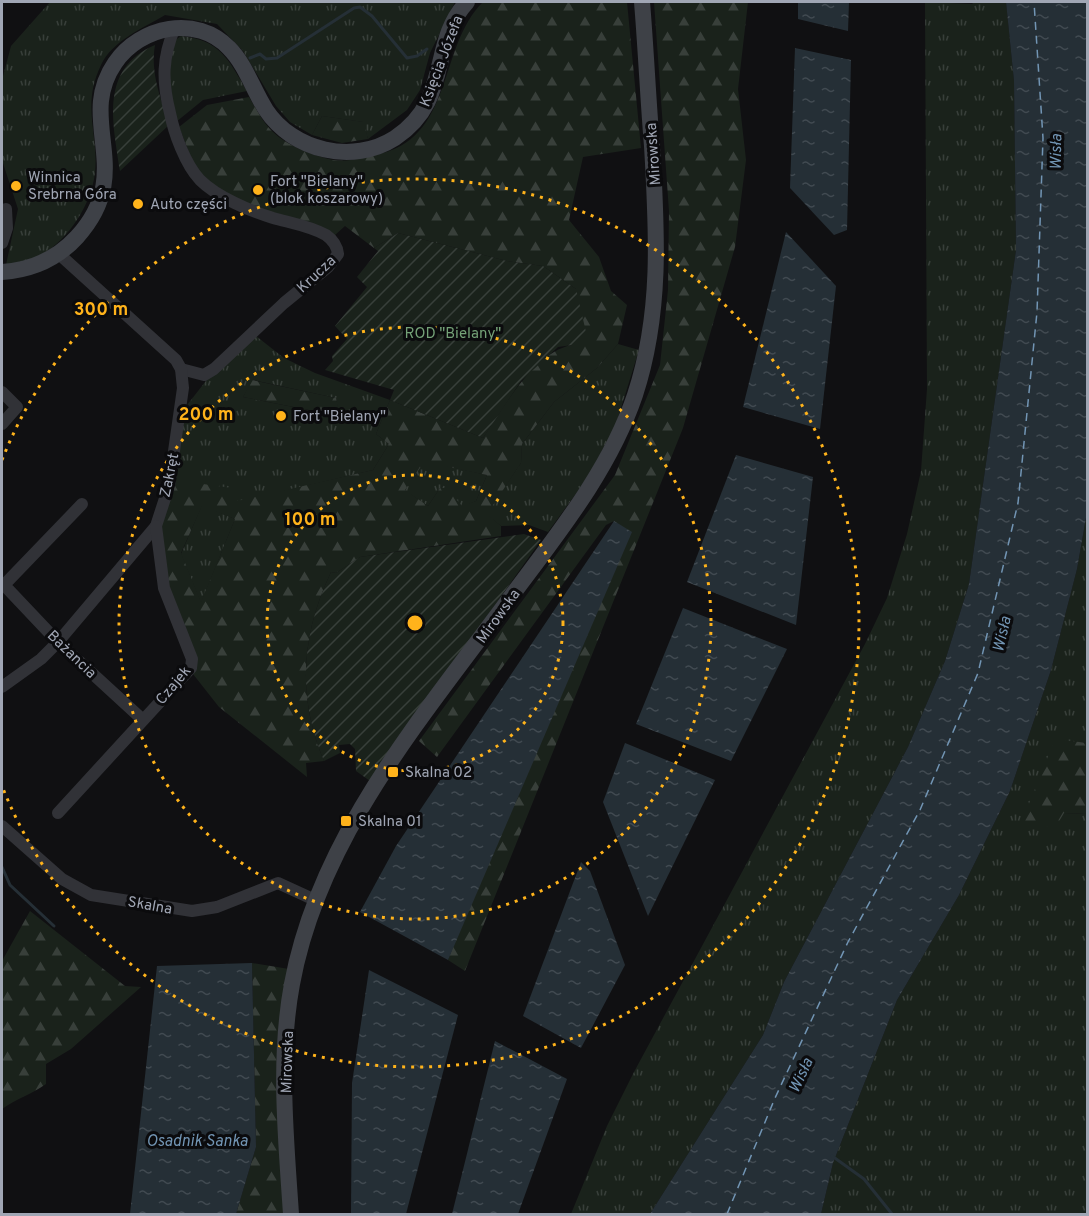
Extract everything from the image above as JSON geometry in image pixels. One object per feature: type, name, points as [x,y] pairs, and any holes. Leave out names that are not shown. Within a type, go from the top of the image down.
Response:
[{"type":"main road","name":"Księcia Józefa","points":[[2,272],[37,266],[58,254],[92,220],[103,196],[106,176],[101,106],[110,73],[123,53],[149,34],[175,27],[195,29],[213,36],[230,48],[267,111],[286,132],[312,146],[346,152],[370,148],[393,139],[419,117],[434,88],[452,25],[467,2]]},
{"type":"main road","name":"Mirowska","points":[[291,1215],[285,1111],[291,986],[315,900],[368,797],[590,486],[623,425],[636,392],[655,307],[657,280],[656,202],[642,2]]},
{"type":"street","name":"Krucza","points":[[175,27],[165,53],[164,87],[173,126],[194,171],[212,189],[242,204],[272,218],[325,235],[335,243],[338,254],[328,267],[284,303],[214,369],[204,375],[181,369]]},
{"type":"street","points":[[2,243],[7,228],[6,209]]},
{"type":"street","points":[[58,254],[176,360],[181,369]]},
{"type":"street","name":"Zakręt","points":[[2,687],[41,659],[58,642],[156,526],[172,470],[183,388],[181,369]]},
{"type":"street","points":[[2,392],[17,406],[2,424]]},
{"type":"street","name":"Bażancia","points":[[82,504],[3,585],[58,642],[142,720]]},
{"type":"street","name":"Czajek","points":[[58,813],[191,668],[192,659],[164,588],[156,526]]},
{"type":"street","name":"Skalna","points":[[2,826],[63,879],[91,895],[192,911],[217,907],[278,884],[315,900]]},
{"type":"green space","points":[[50,2],[455,2],[430,53],[420,90],[407,110],[368,139],[363,122],[322,116],[312,135],[290,122],[276,106],[243,51],[217,24],[165,15],[138,30],[120,42],[106,56],[95,80],[91,107],[96,159],[95,173],[84,209],[61,240],[51,248],[33,259],[6,265],[18,209],[2,160],[2,80],[11,46]]},
{"type":"green space","points":[[483,2],[627,2],[641,148],[583,157],[569,220],[599,257],[611,291],[627,305],[618,344],[597,368],[554,402],[522,444],[521,463],[487,514],[501,526],[501,536],[360,557],[336,573],[331,572],[313,619],[306,666],[309,713],[324,761],[306,763],[307,777],[219,707],[193,674],[171,604],[160,522],[174,480],[232,488],[237,501],[373,470],[389,444],[376,434],[390,400],[483,438],[510,397],[533,369],[558,350],[572,345],[576,289],[543,266],[507,261],[398,233],[374,248],[345,226],[335,235],[263,210],[211,183],[197,168],[179,127],[207,105],[249,97],[263,121],[275,134],[291,145],[317,156],[334,160],[349,160],[375,155],[401,146],[419,131],[432,112],[468,21]],"holes":[[[424,462],[487,475],[476,501],[462,506],[447,488],[440,488],[428,506],[405,490]],[[202,506],[235,519],[201,602],[181,553]]]},
{"type":"green space","points":[[654,2],[748,2],[738,89],[746,160],[735,247],[683,428],[465,971],[448,960],[614,521],[606,525],[437,757],[419,741],[615,475],[660,365],[668,290],[669,211]]},
{"type":"green space","points":[[925,2],[973,4],[971,2],[1006,2],[1014,81],[1016,250],[969,584],[945,661],[908,747],[784,982],[763,1035],[650,1214],[571,1214],[607,1126],[634,1072],[865,644],[887,598],[907,534],[921,471],[927,389]]},
{"type":"green space","points":[[181,36],[205,42],[222,53],[247,91],[203,100],[176,122],[167,82],[171,43]]},
{"type":"green space","points":[[155,45],[155,75],[169,125],[120,171],[113,116],[117,82],[125,68],[137,55]]},
{"type":"green space","points":[[322,116],[364,122],[368,139],[342,143],[312,135]]},
{"type":"green space","name":"ROD \"Bielany\"","points":[[398,233],[507,261],[543,266],[576,289],[586,332],[572,345],[558,347],[521,381],[483,438],[390,400],[394,390],[325,370],[333,361],[332,356],[347,339],[335,326],[367,287],[357,277],[378,251],[374,248]]},
{"type":"green space","points":[[256,336],[284,358],[315,373],[390,400],[376,434],[389,444],[373,470],[237,502],[174,480],[184,409],[209,377]],"holes":[[[253,380],[336,398],[339,416],[243,397]]]},
{"type":"green space","points":[[618,344],[639,350],[616,424],[588,477],[548,532],[529,525],[501,526],[486,514],[521,463],[522,444],[554,402],[597,368]]},
{"type":"green space","points":[[252,380],[336,398],[340,416],[243,397]]},
{"type":"green space","points":[[424,461],[487,475],[476,501],[462,507],[440,488],[428,506],[404,490]]},
{"type":"green space","points":[[202,505],[235,519],[201,603],[181,554]]},
{"type":"green space","points":[[1087,512],[1087,743],[1055,740],[1064,813],[1087,814],[1087,1214],[821,1214],[833,1163],[897,1000],[959,895],[1010,791],[1051,670],[1077,569]]},
{"type":"green space","points":[[524,534],[541,540],[370,781],[356,771],[355,749],[350,744],[339,745],[340,753],[324,761],[309,713],[306,666],[313,619],[331,572],[336,573],[360,557]]},
{"type":"green space","points":[[1055,739],[1087,743],[1087,814],[1064,813],[1055,828],[1022,821]]},
{"type":"green space","points":[[30,911],[125,986],[141,987],[71,1049],[46,1064],[46,1084],[2,1109],[2,961]]},
{"type":"green space","points":[[252,963],[289,969],[283,1214],[236,1214],[256,1147]]},
{"type":"water","points":[[798,2],[849,2],[848,31],[798,19]]},
{"type":"water","name":"Wisła","points":[[1006,2],[1087,2],[1087,512],[1077,569],[1051,670],[1010,791],[959,895],[897,1000],[833,1163],[821,1214],[650,1214],[763,1035],[784,982],[908,747],[945,661],[969,584],[1016,250],[1014,81]]},
{"type":"water","points":[[795,48],[851,60],[847,230],[834,235],[790,188]]},
{"type":"water","points":[[786,232],[836,286],[820,429],[743,407]]},
{"type":"water","points":[[736,455],[813,477],[796,625],[687,582]]},
{"type":"water","points":[[614,521],[632,532],[448,960],[360,912],[396,846]]},
{"type":"water","points":[[683,608],[787,649],[731,761],[636,724]]},
{"type":"water","points":[[625,743],[715,780],[648,916],[603,802]]},
{"type":"water","points":[[581,862],[590,871],[625,965],[581,1048],[523,1016]]},
{"type":"water","name":"Osadnik Sanka","points":[[252,963],[256,1147],[236,1214],[130,1214],[157,966]]},
{"type":"water","points":[[369,970],[458,1015],[406,1214],[351,1214],[352,1083]]},
{"type":"water","points":[[495,1041],[567,1079],[518,1214],[452,1214]]},
{"type":"waterway","points":[[250,58],[260,54],[266,59],[277,58],[354,8],[360,7],[372,16],[407,58],[417,56],[427,49]]},
{"type":"waterway","points":[[2,867],[10,885],[54,926]]},
{"type":"waterway","points":[[832,1156],[864,1179],[892,1214]]},
{"type":"ferry route","points":[[727,1214],[775,1098],[848,942],[920,810],[978,673],[1018,503],[1037,312],[1043,138],[1034,2]]},
{"type":"place","name":"Winnica Srebrna Góra","points":[[16,186]]},
{"type":"place","name":"Fort \"Bielany\" (blok koszarowy)","points":[[258,190]]},
{"type":"place","name":"Auto części","points":[[138,204]]},
{"type":"place","name":"Fort \"Bielany\"","points":[[281,416]]},
{"type":"place","name":"Skalna 02","points":[[393,772]]},
{"type":"place","name":"Skalna 01","points":[[346,821]]}]
